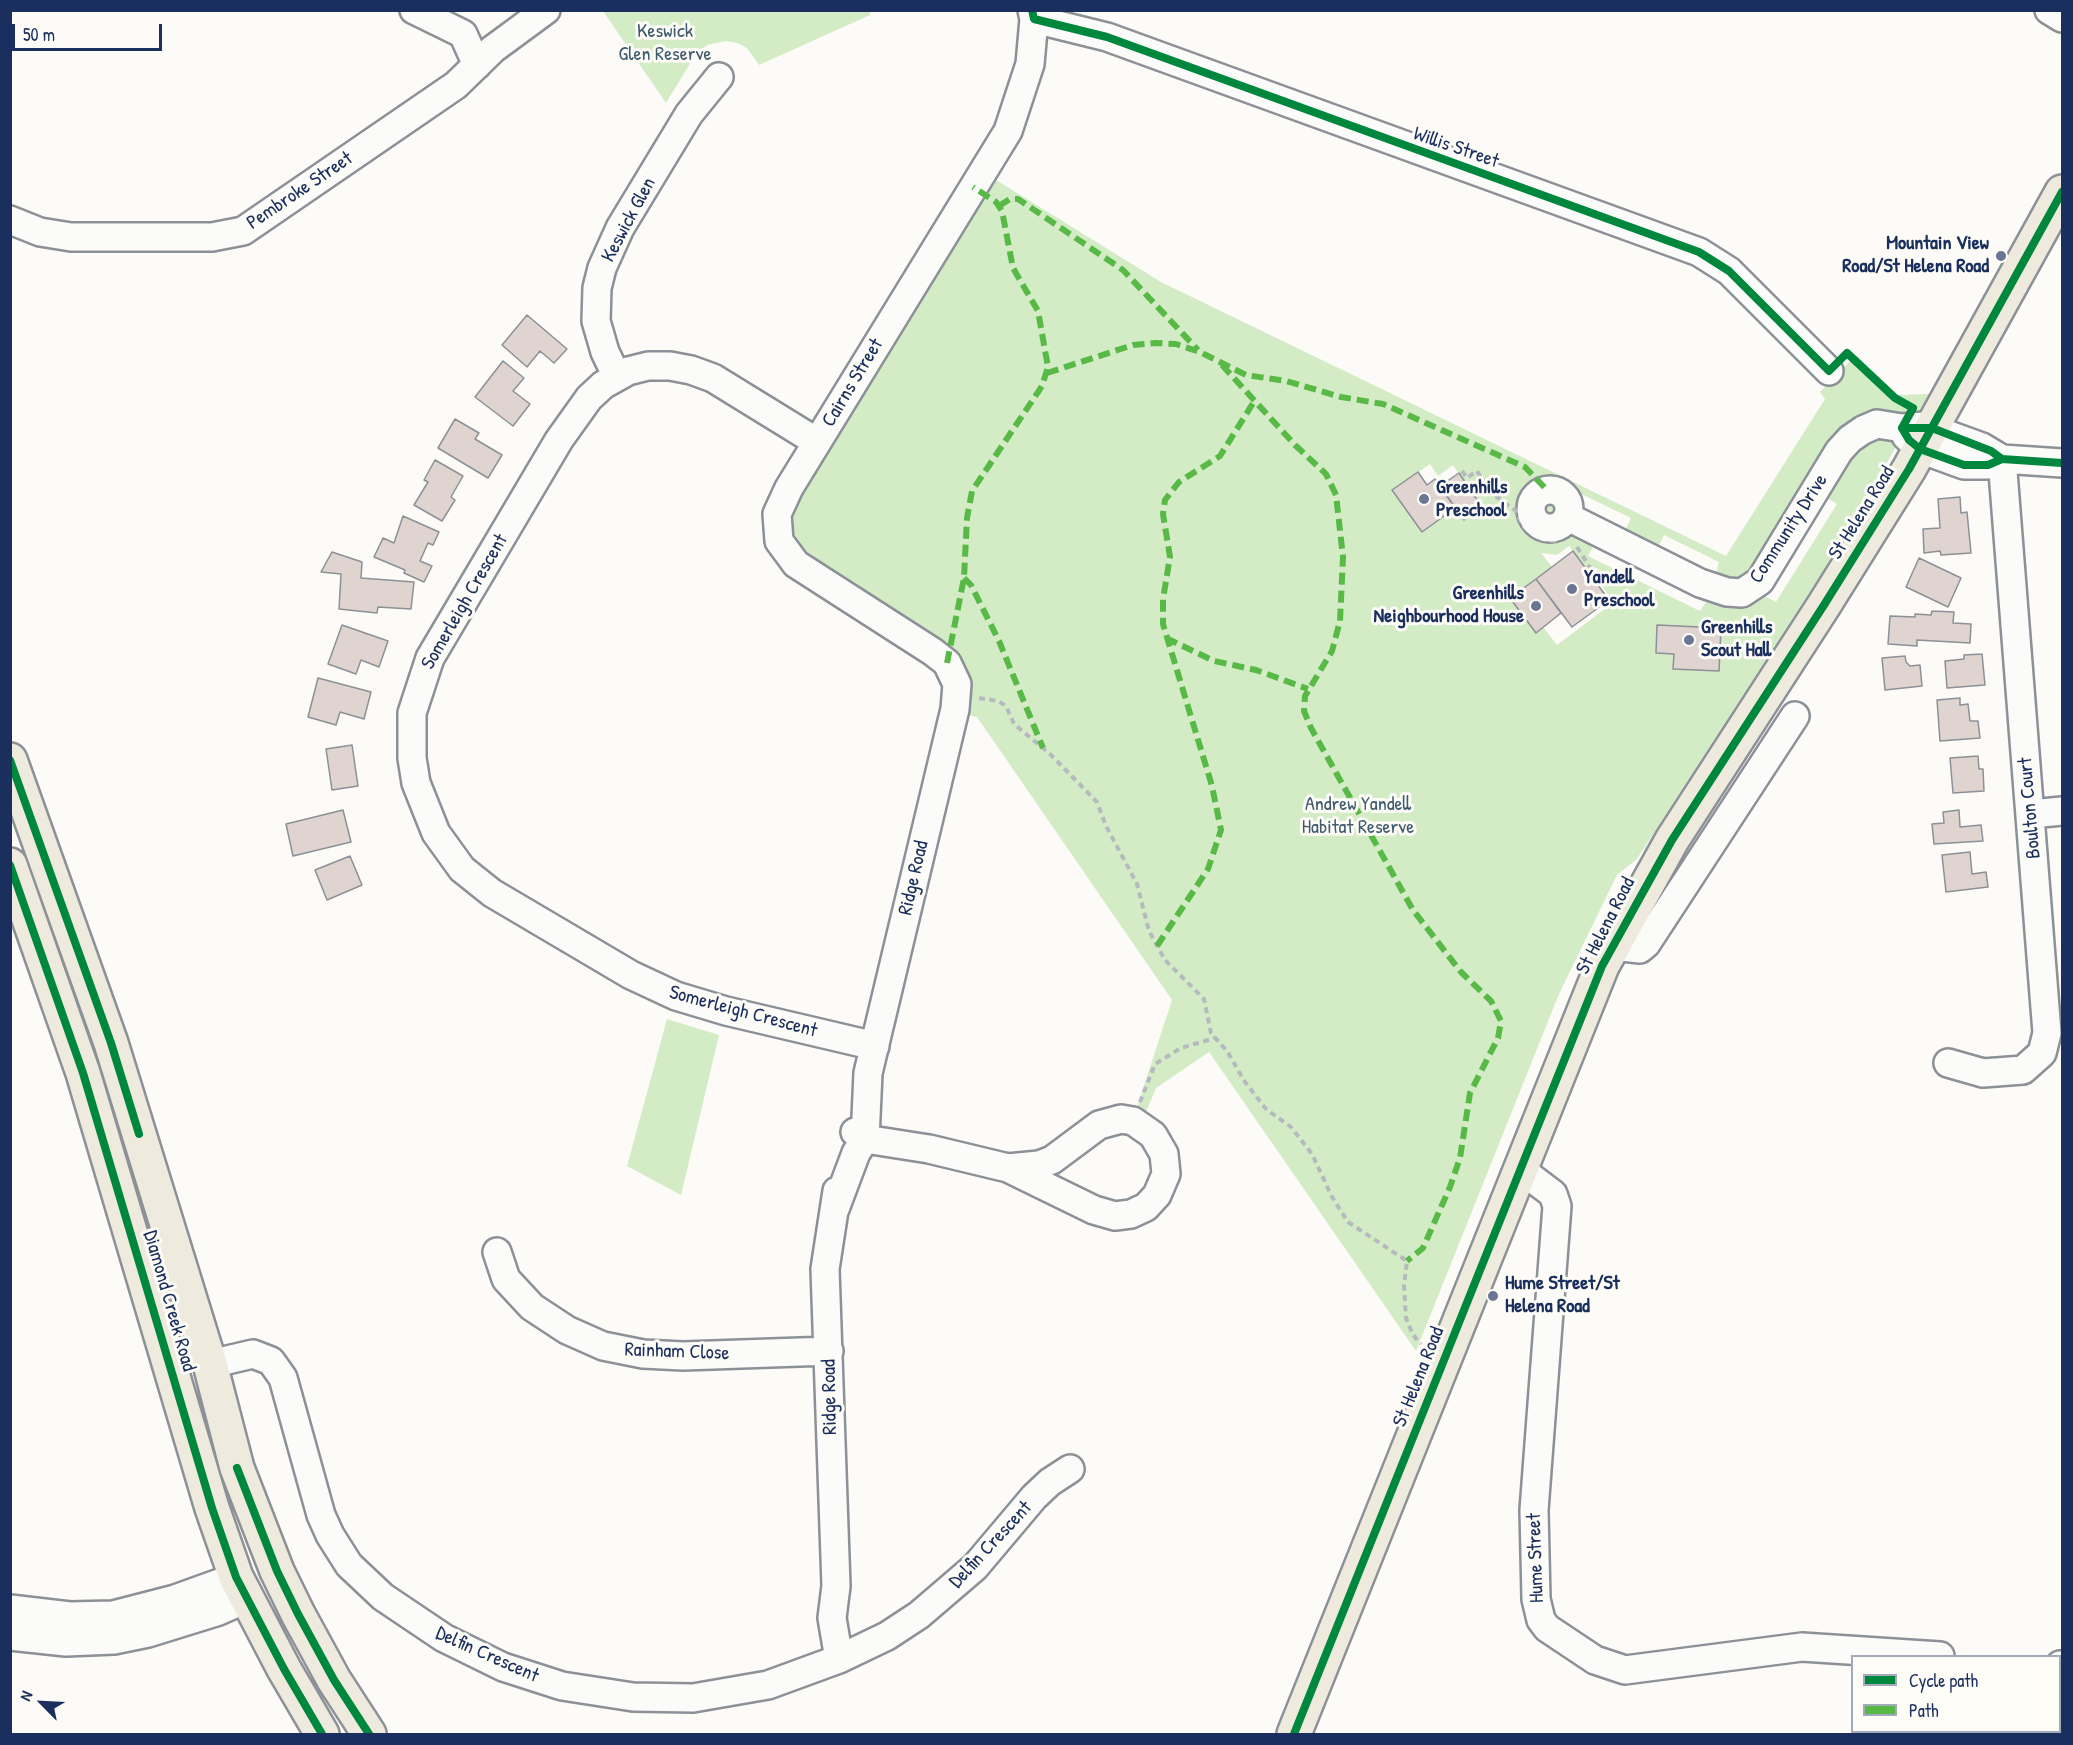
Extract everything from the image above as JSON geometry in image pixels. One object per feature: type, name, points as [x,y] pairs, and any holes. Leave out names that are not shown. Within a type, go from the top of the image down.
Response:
[{"type":"main road","name":"St Helena Road","points":[[1294,1734],[1588,998],[1612,946],[1672,840],[1824,605],[1915,427],[2062,192]]},
{"type":"main road","name":"Diamond Creek Road","points":[[10,760],[111,1043],[210,1364],[237,1468],[277,1571],[334,1680],[369,1734]]},
{"type":"main road","name":"Diamond Creek Road","points":[[10,865],[83,1073],[212,1508],[241,1588],[322,1734]]},
{"type":"main road","name":"Delfin Crescent","points":[[173,1374],[210,1364]]},
{"type":"main road","points":[[241,1588],[277,1571]]},
{"type":"street","points":[[414,10],[463,34],[477,65]]},
{"type":"street","name":"Pembroke Street","points":[[10,220],[40,232],[71,237],[212,237],[243,231],[456,85],[493,49],[546,10]]},
{"type":"street","points":[[2049,10],[2062,18]]},
{"type":"street","name":"Willis Street","points":[[1033,15],[1107,37],[1699,252],[1729,271],[1829,371]]},
{"type":"street","name":"Cairns Street","points":[[957,689],[947,663],[805,571],[784,550],[777,532],[777,514],[789,488],[1008,130],[1029,64],[1033,15]]},
{"type":"street","name":"Keswick Glen","points":[[617,377],[605,352],[596,321],[597,288],[602,268],[620,228],[689,114],[719,77]]},
{"type":"street","name":"Somerleigh Crescent","points":[[817,442],[713,378],[691,370],[670,366],[648,366],[617,377],[589,398],[575,415],[430,658],[417,692],[411,730],[416,783],[423,806],[449,854],[476,882],[631,975],[701,1004],[875,1046]]},
{"type":"street","name":"Community Drive","points":[[1570,532],[1700,583],[1727,592],[1742,592],[1760,581],[1839,451],[1850,439],[1877,424],[1915,427],[1991,451],[2002,459]]},
{"type":"street","points":[[2002,459],[2062,463]]},
{"type":"street","name":"Boulton Court","points":[[1948,1063],[1983,1073],[2023,1070],[2037,1060],[2046,1046],[2047,1033],[2031,814],[2002,459]]},
{"type":"street","name":"Ridge Road","points":[[847,1655],[836,1586],[825,1269],[841,1164],[862,1133],[856,1103],[868,1073],[875,1046],[957,689]]},
{"type":"street","name":"St Helena Road","points":[[1612,946],[1640,949],[1646,944],[1795,716]]},
{"type":"street","points":[[2031,814],[2062,811]]},
{"type":"street","points":[[862,1133],[1008,1168],[1094,1210],[1115,1216],[1131,1214],[1146,1207],[1157,1195],[1166,1174],[1164,1154],[1154,1135],[1133,1121],[1121,1119],[1099,1125],[1052,1160],[1039,1165],[1008,1168]]},
{"type":"street","name":"Hume Street","points":[[1520,1169],[1552,1194],[1557,1206],[1534,1510],[1536,1599],[1541,1620],[1547,1628],[1595,1660],[1625,1670],[1802,1647],[1925,1655]]},
{"type":"street","name":"Rainham Close","points":[[497,1252],[506,1279],[532,1307],[567,1330],[603,1346],[643,1354],[683,1356],[829,1351]]},
{"type":"street","name":"Delfin Crescent","points":[[210,1364],[253,1354],[271,1361],[283,1378],[321,1515],[338,1551],[349,1565],[383,1597],[416,1621],[473,1653],[529,1677],[562,1686],[633,1697],[693,1698],[768,1685],[847,1655],[887,1636],[946,1593],[975,1567],[1034,1497],[1050,1482],[1070,1469]]},
{"type":"street","points":[[10,1636],[66,1642],[93,1642],[147,1634],[179,1610],[241,1588]]},
{"type":"street","points":[[10,1609],[91,1617],[123,1612],[179,1610]]},
{"type":"path","points":[[1829,371],[1847,353],[1894,398],[1915,427]]},
{"type":"path","points":[[1462,471],[1467,478],[1476,471],[1491,493],[1515,510],[1524,527],[1536,537],[1549,541],[1570,532],[1593,571]]},
{"type":"path","points":[[957,689],[1003,704],[1014,724],[1050,754],[1097,802],[1106,826],[1137,884],[1147,926],[1171,966],[1204,999],[1208,1009],[1209,1030],[1266,1109],[1291,1127],[1312,1154],[1332,1197],[1348,1222],[1407,1261],[1404,1285],[1406,1318],[1413,1335],[1421,1344]]},
{"type":"path","points":[[1139,1106],[1155,1064],[1181,1048],[1216,1038]]},
{"type":"green space","name":"Keswick Glen Reserve","points":[[870,10],[870,15],[759,65],[747,48],[737,43],[726,41],[707,45],[694,57],[666,103],[603,11]]},
{"type":"green space","name":"Andrew Yandell Habitat Reserve","points":[[988,175],[1161,282],[1726,556],[1825,399],[1820,392],[1856,355],[1897,395],[1929,394],[1919,411],[1913,414],[1900,417],[1870,417],[1855,422],[1844,431],[1830,448],[1758,565],[1742,580],[1731,582],[1715,578],[1719,562],[1664,535],[1657,549],[1624,533],[1631,518],[1556,482],[1542,481],[1530,489],[1525,496],[1522,511],[1524,519],[1538,535],[1551,538],[1572,535],[1583,537],[1595,543],[1588,556],[1700,611],[1709,598],[1737,603],[1760,594],[1776,602],[1837,504],[1824,496],[1851,453],[1866,439],[1880,433],[1891,434],[1898,443],[1844,539],[1637,859],[1617,875],[1559,994],[1416,1351],[1209,1052],[1156,1088],[1144,1117],[1135,1113],[1172,1000],[977,717],[962,714],[966,691],[965,680],[954,660],[944,651],[814,570],[795,554],[784,537],[784,516],[794,493]],"holes":[[[1430,464],[1438,476],[1453,465],[1482,507],[1464,520],[1455,508],[1422,532],[1393,490]],[[1569,546],[1589,573],[1597,568],[1609,577],[1602,586],[1614,602],[1557,645],[1543,627],[1536,632],[1510,598],[1552,567],[1541,553],[1557,555]],[[1658,625],[1721,628],[1719,671],[1673,669],[1674,654],[1656,653]]]},
{"type":"green space","points":[[1546,500],[1554,500],[1559,505],[1557,516],[1546,518],[1541,513],[1541,505]]},
{"type":"green space","points":[[667,1019],[719,1035],[681,1195],[627,1166]]},
{"type":"building","points":[[527,315],[567,349],[554,363],[540,351],[527,367],[502,345]]},
{"type":"building","points":[[503,361],[524,378],[513,391],[530,404],[513,426],[475,397]]},
{"type":"building","points":[[455,419],[479,433],[475,439],[502,455],[488,478],[438,448]]},
{"type":"building","points":[[435,460],[463,476],[451,497],[455,500],[442,521],[414,505],[428,482],[424,480]]},
{"type":"building","name":"Greenhills Preschool","points":[[1418,472],[1427,485],[1435,479],[1455,508],[1422,532],[1392,490]]},
{"type":"building","points":[[1459,473],[1482,507],[1464,520],[1440,486]]},
{"type":"building","points":[[1960,497],[1961,513],[1967,512],[1971,553],[1941,555],[1940,551],[1924,553],[1923,529],[1940,528],[1938,499]]},
{"type":"building","points":[[403,516],[439,532],[433,545],[428,543],[420,561],[432,566],[424,582],[404,573],[405,570],[374,557],[383,538],[394,543]]},
{"type":"building","name":"Yandell Preschool","points":[[1573,551],[1609,600],[1572,627],[1536,579]]},
{"type":"building","points":[[332,552],[362,562],[361,578],[414,582],[411,609],[378,607],[377,613],[339,609],[341,574],[321,572]]},
{"type":"building","points":[[1919,558],[1961,578],[1948,607],[1906,587]]},
{"type":"building","name":"Greenhills Neighbourhood House","points":[[1536,579],[1561,613],[1536,633],[1510,598]]},
{"type":"building","points":[[1932,611],[1954,612],[1953,623],[1971,624],[1970,643],[1917,640],[1917,646],[1888,644],[1890,616],[1915,617],[1915,614],[1931,615]]},
{"type":"building","points":[[342,625],[388,641],[379,667],[361,660],[356,674],[328,664]]},
{"type":"building","name":"Greenhills Scout Hall","points":[[1657,625],[1721,628],[1719,671],[1673,669],[1674,654],[1656,653]]},
{"type":"building","points":[[1982,654],[1985,685],[1947,688],[1945,661],[1964,659],[1964,655]]},
{"type":"building","points":[[1905,656],[1910,666],[1920,665],[1922,686],[1885,690],[1882,658]]},
{"type":"building","points":[[318,678],[371,692],[364,719],[340,712],[336,725],[308,717]]},
{"type":"building","points":[[1960,698],[1960,705],[1968,704],[1970,721],[1978,721],[1980,738],[1940,741],[1937,700]]},
{"type":"building","points":[[352,745],[358,786],[332,790],[326,749]]},
{"type":"building","points":[[1978,756],[1979,769],[1983,769],[1984,791],[1953,793],[1950,758]]},
{"type":"building","points":[[343,810],[351,842],[293,856],[286,824]]},
{"type":"building","points":[[1959,810],[1960,827],[1981,825],[1983,841],[1934,844],[1932,824],[1944,823],[1943,812]]},
{"type":"building","points":[[1970,852],[1972,874],[1986,872],[1988,887],[1946,892],[1942,855]]},
{"type":"building","points":[[350,856],[362,885],[327,900],[315,870]]},
{"type":"marked path","points":[[947,663],[964,578],[967,518],[972,491],[1042,386],[1048,367],[1038,311],[1013,268],[1002,211],[996,202],[973,187]]},
{"type":"marked path","points":[[999,206],[1010,199],[1018,199],[1123,270],[1198,350]]},
{"type":"marked path","points":[[1047,373],[1133,345],[1176,344],[1200,352],[1246,375],[1286,381],[1341,397],[1383,404],[1525,467],[1547,490]]},
{"type":"marked path","points":[[1222,365],[1295,445],[1326,474],[1336,495],[1343,557],[1340,621],[1332,651],[1305,696],[1304,711],[1311,728],[1413,910],[1461,972],[1491,1001],[1501,1021],[1498,1038],[1470,1093],[1460,1158],[1450,1187],[1423,1248],[1407,1261]]},
{"type":"marked path","points":[[1157,946],[1208,869],[1221,830],[1212,786],[1163,624],[1163,599],[1170,557],[1163,514],[1165,500],[1179,482],[1220,456],[1255,400]]},
{"type":"marked path","points":[[964,578],[971,585],[999,641],[1043,748]]},
{"type":"marked path","points":[[1166,638],[1214,661],[1256,670],[1308,689]]},
{"type":"cycle path","points":[[1032,10],[1034,19],[1107,37],[1699,252],[1729,271],[1829,371],[1847,353],[1895,398],[1913,408],[1902,428]]},
{"type":"cycle path","points":[[1294,1734],[1602,966],[1672,840],[1909,469],[2062,192]]},
{"type":"cycle path","points":[[1902,428],[1909,440],[1920,449],[1964,465],[1988,465],[2002,459],[2062,463]]},
{"type":"cycle path","points":[[1902,428],[1932,428],[1991,451],[2002,459]]},
{"type":"cycle path","points":[[10,760],[111,1043],[139,1134]]},
{"type":"cycle path","points":[[10,865],[83,1073],[212,1508],[236,1577],[284,1669],[322,1734]]},
{"type":"cycle path","points":[[237,1468],[277,1571],[298,1614],[334,1680],[369,1734]]},
{"type":"place","name":"Mountain View Road/St Helena Road","points":[[2001,256]]},
{"type":"place","name":"Greenhills Preschool","points":[[1424,499]]},
{"type":"place","name":"Yandell Preschool","points":[[1572,589]]},
{"type":"place","name":"Greenhills Neighbourhood House","points":[[1536,606]]},
{"type":"place","name":"Greenhills Scout Hall","points":[[1689,640]]},
{"type":"place","name":"Hume Street/St Helena Road","points":[[1493,1296]]}]
